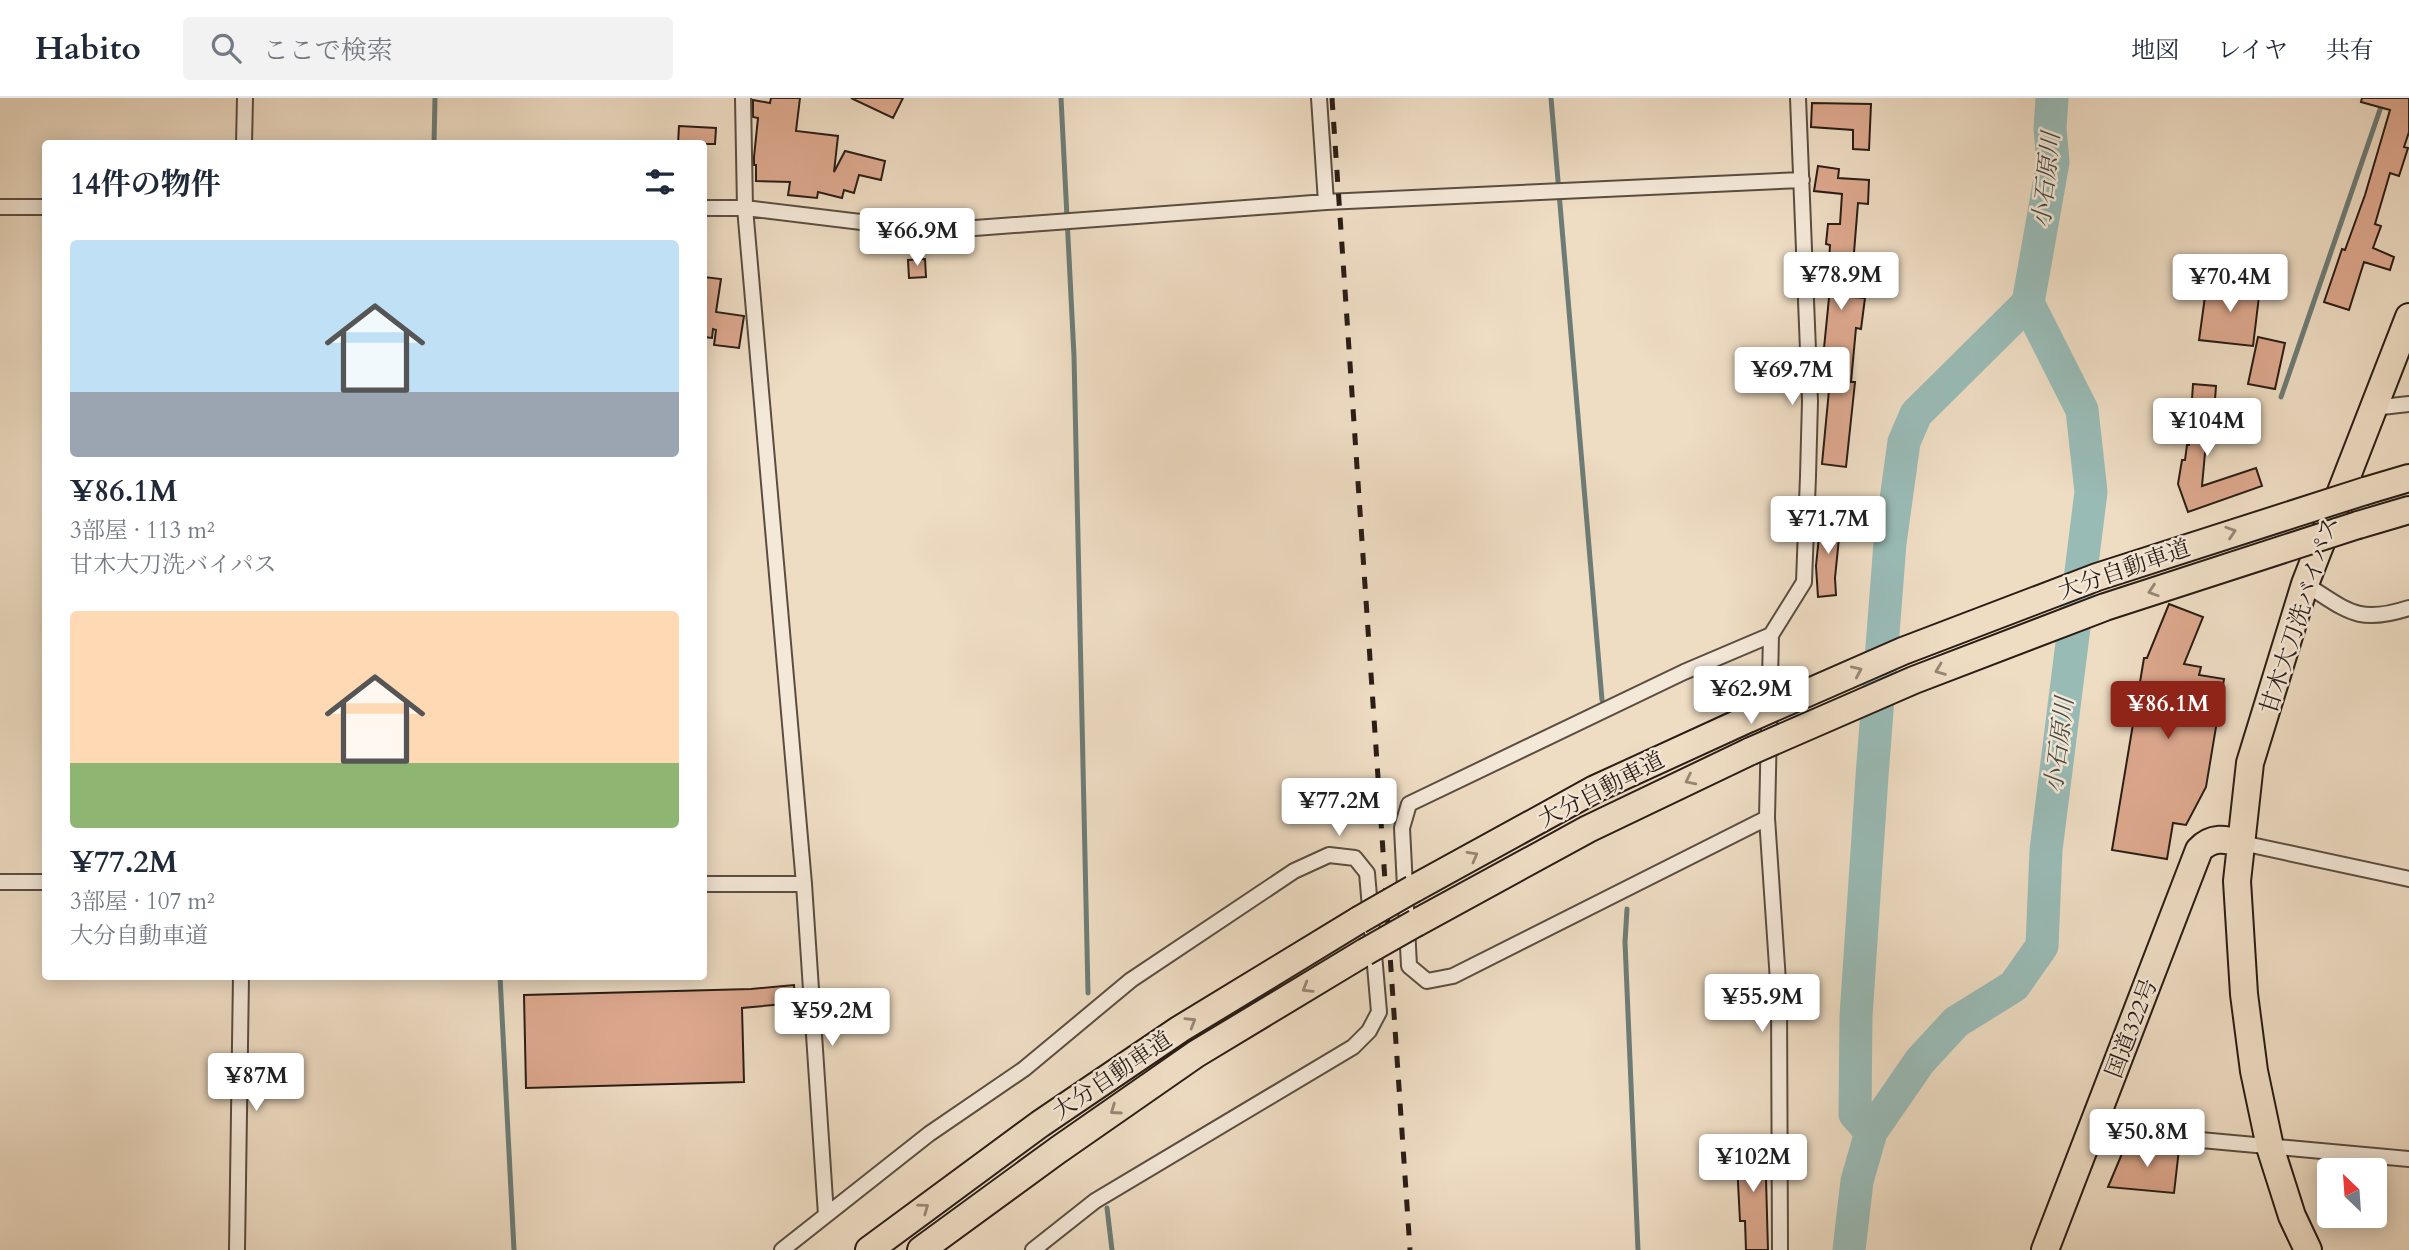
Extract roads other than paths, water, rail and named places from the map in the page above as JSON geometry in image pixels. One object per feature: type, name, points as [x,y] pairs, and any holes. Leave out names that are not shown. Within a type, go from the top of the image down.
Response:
[{"type":"highway","name":"甘木大刀洗バイパス","points":[[2308,1250],[2292,1216],[2270,1147],[2254,1072],[2244,994],[2237,881],[2250,763],[2305,584],[2409,317]]},
{"type":"highway","name":"大分自動車道","points":[[869,1250],[1040,1124],[1170,1036],[1359,920],[1595,789],[1903,651],[2097,577],[2409,478]]},
{"type":"highway","name":"大分自動車道","points":[[921,1250],[1047,1157],[1196,1055],[1416,923],[1588,830],[1751,751],[1914,680],[2105,607],[2409,510]]},
{"type":"highway","name":"国道322号","points":[[2045,1250],[2199,850],[2213,840],[2224,839],[2242,843]]},
{"type":"street","points":[[244,140],[245,98]]},
{"type":"street","points":[[743,98],[746,208],[804,884],[826,1215]]},
{"type":"street","points":[[1319,98],[1326,202]]},
{"type":"street","points":[[1780,1250],[1779,996],[1767,818],[1771,635],[1804,582],[1810,401],[1798,98]]},
{"type":"street","points":[[707,208],[746,208],[935,231],[1326,202],[1802,180]]},
{"type":"street","points":[[0,207],[42,207]]},
{"type":"street","points":[[2373,408],[2409,404]]},
{"type":"street","points":[[2305,584],[2355,615],[2376,616],[2409,608]]},
{"type":"street","points":[[1767,818],[1452,976],[1427,981],[1409,966],[1402,828],[1409,804],[1684,672],[1771,635]]},
{"type":"street","points":[[2242,843],[2409,879]]},
{"type":"street","points":[[782,1250],[929,1134],[1024,1069],[1131,980],[1294,871],[1329,855],[1355,858],[1367,873],[1380,1012],[1368,1031],[1353,1047],[1096,1201],[1033,1250]]},
{"type":"street","points":[[0,882],[42,882]]},
{"type":"street","points":[[707,884],[804,884]]},
{"type":"street","points":[[237,1250],[240,980]]},
{"type":"street","points":[[2092,1130],[2409,1159]]},
{"type":"waterway","points":[[434,140],[435,98]]},
{"type":"waterway","points":[[1061,98],[1074,356],[1088,993]]},
{"type":"waterway","points":[[1551,98],[1602,700]]},
{"type":"waterway","name":"小石原川","points":[[1871,1132],[1855,1114],[1856,1016],[1890,543],[1904,442],[1916,414],[2028,303],[2053,162],[2050,128],[2052,98]]},
{"type":"waterway","points":[[2281,397],[2384,98]]},
{"type":"waterway","name":"小石原川","points":[[1849,1250],[1857,1181],[1871,1132],[1920,1061],[1956,1022],[2014,986],[2042,946],[2046,850],[2091,492],[2082,410],[2028,303]]},
{"type":"waterway","points":[[1627,909],[1625,942],[1638,1250]]},
{"type":"waterway","points":[[500,980],[514,1250]]},
{"type":"waterway","points":[[1107,1208],[1112,1250]]},
{"type":"railway","points":[[1332,98],[1410,1250]]}]
